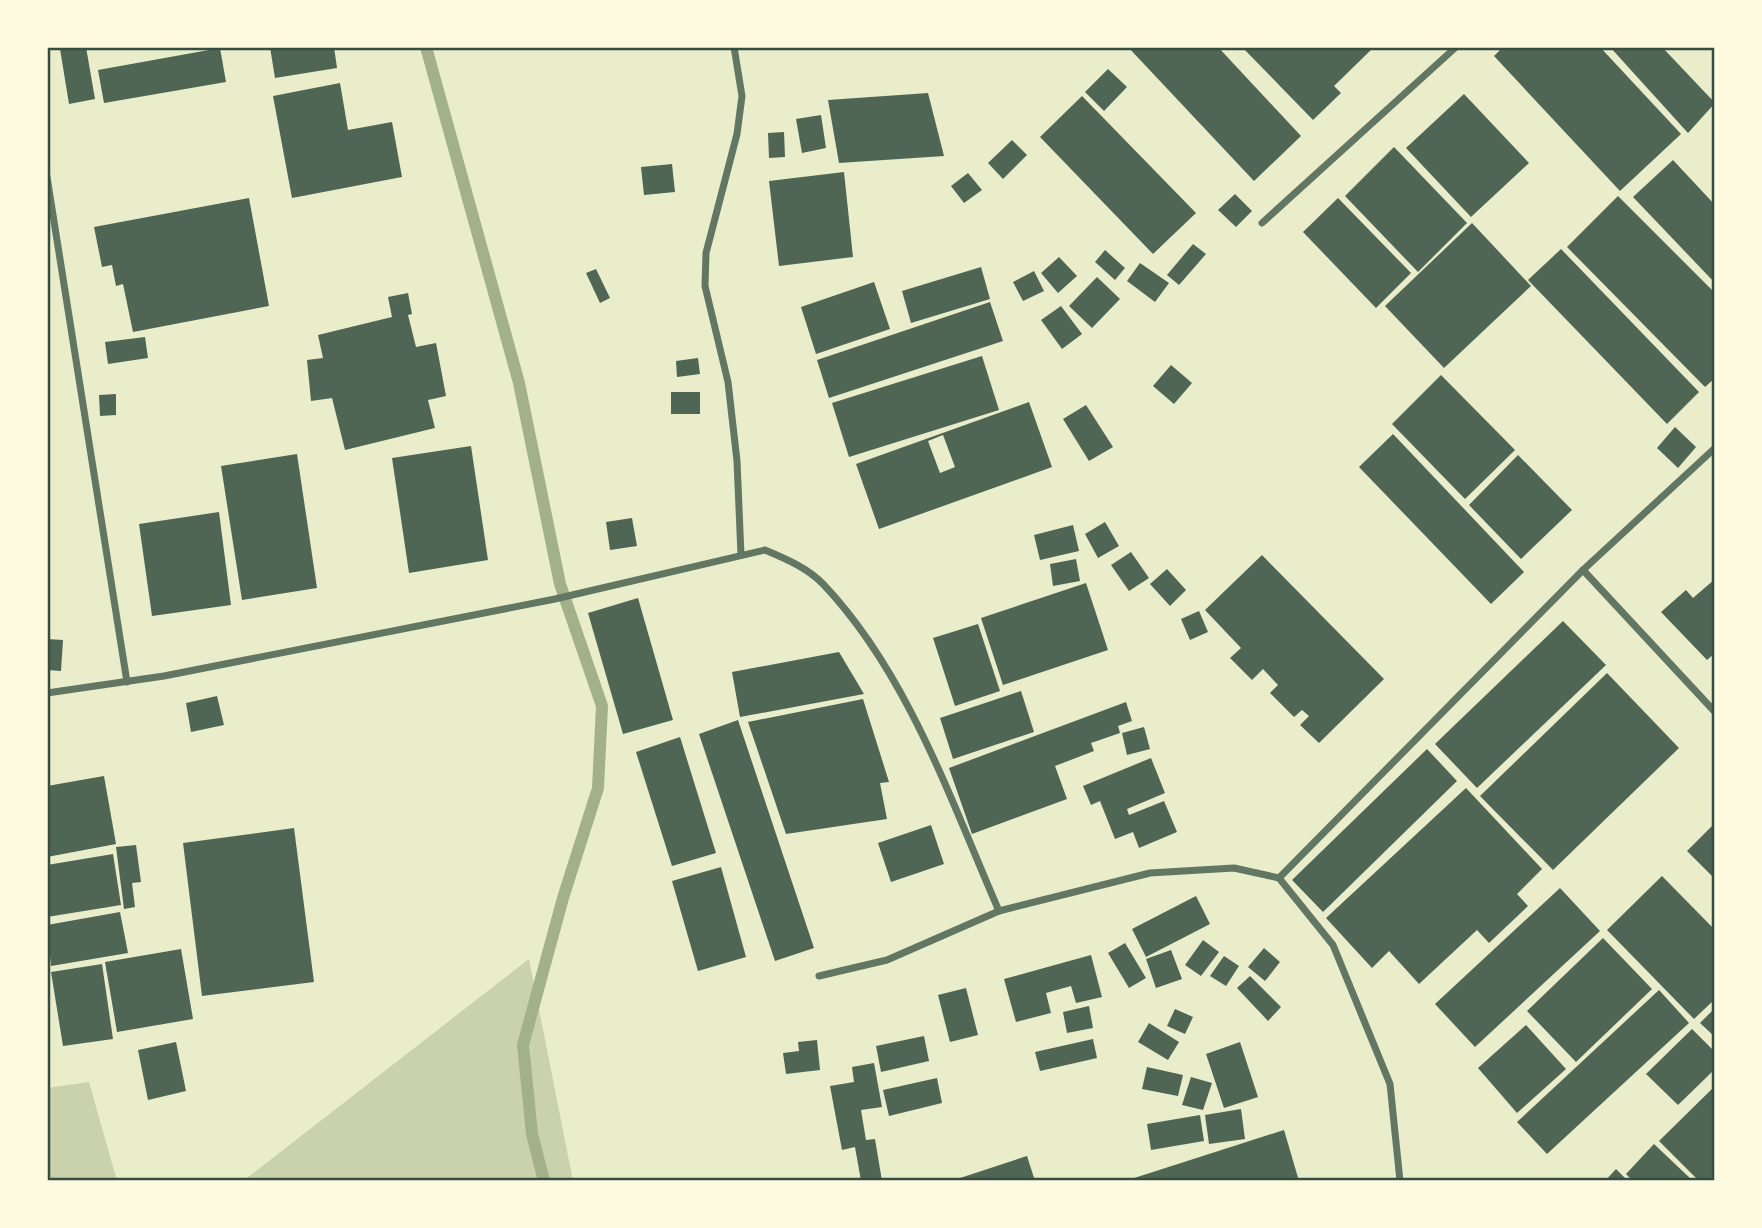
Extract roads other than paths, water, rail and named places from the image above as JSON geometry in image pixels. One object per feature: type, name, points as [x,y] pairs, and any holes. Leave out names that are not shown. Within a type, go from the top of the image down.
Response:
[{"type":"street","points":[[734,47],[742,96],[737,134],[706,253],[705,286],[728,382],[737,461],[741,555]]},
{"type":"street","points":[[1262,223],[1456,47]]},
{"type":"street","points":[[47,177],[127,682]]},
{"type":"street","points":[[1279,878],[1583,570],[1715,448]]},
{"type":"street","points":[[47,693],[127,682],[555,599],[765,550],[795,562],[824,584],[878,657],[922,733],[999,911]]},
{"type":"street","points":[[1583,570],[1715,712]]},
{"type":"street","points":[[819,975],[887,960],[999,911],[1150,873],[1234,868],[1279,878],[1332,945],[1390,1084],[1400,1181]]},
{"type":"waterway","points":[[426,47],[519,383],[560,584],[602,706],[598,788],[563,898],[523,1045],[532,1134],[544,1181]]}]
